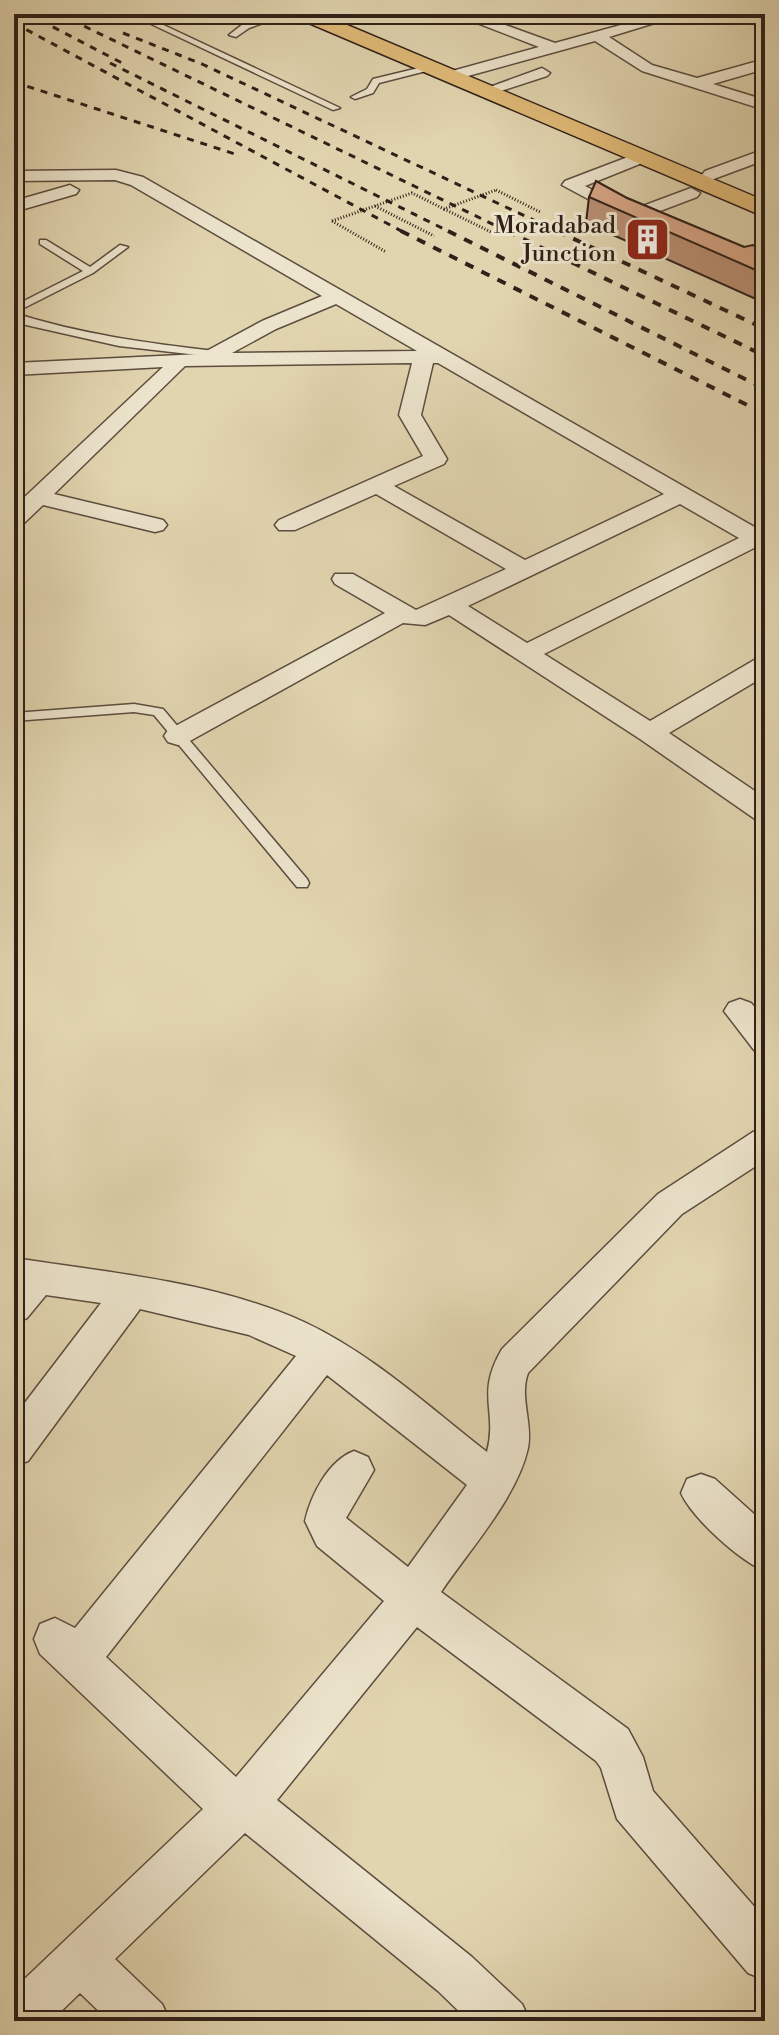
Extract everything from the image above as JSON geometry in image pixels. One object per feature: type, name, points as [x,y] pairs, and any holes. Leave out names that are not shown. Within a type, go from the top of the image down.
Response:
[{"type":"main road","points":[[304,14],[765,198]]},
{"type":"main road","points":[[329,14],[632,161],[687,184],[765,210]]},
{"type":"street","points":[[461,14],[552,47]]},
{"type":"street","points":[[448,72],[552,47],[663,15]]},
{"type":"street","points":[[596,35],[636,63],[765,105]]},
{"type":"street","points":[[698,83],[765,64]]},
{"type":"street","points":[[495,88],[542,73]]},
{"type":"street","points":[[711,175],[765,154]]},
{"type":"street","points":[[632,161],[571,185],[658,229]]},
{"type":"street","points":[[14,207],[62,184],[116,175],[137,181],[338,296],[434,357],[762,538]]},
{"type":"street","points":[[14,176],[62,184],[86,203]]},
{"type":"street","points":[[631,217],[687,184]]},
{"type":"street","points":[[14,383],[133,375],[195,361],[338,296]]},
{"type":"street","points":[[14,369],[195,361],[434,357]]},
{"type":"street","points":[[287,525],[436,459],[410,415],[434,357]]},
{"type":"street","points":[[14,520],[195,361]]},
{"type":"street","points":[[378,486],[524,569]]},
{"type":"street","points":[[344,579],[418,619],[680,495]]},
{"type":"street","points":[[38,497],[155,525]]},
{"type":"street","points":[[526,653],[762,538]]},
{"type":"street","points":[[450,605],[650,733],[765,812]]},
{"type":"street","points":[[178,736],[403,613]]},
{"type":"street","points":[[650,733],[765,665]]},
{"type":"street","points":[[740,1011],[765,1041]]},
{"type":"street","points":[[18,2013],[81,1960],[240,1805],[274,1768],[412,1597],[494,1481],[505,1459],[510,1439],[503,1388],[506,1373],[515,1361],[670,1204],[765,1142]]},
{"type":"street","points":[[14,1307],[26,1276],[215,1308],[273,1328],[323,1352],[494,1481]]},
{"type":"street","points":[[14,1448],[130,1294]]},
{"type":"street","points":[[323,1352],[66,1650],[240,1805],[455,1974],[505,2021]]},
{"type":"street","points":[[354,1470],[328,1508],[325,1521],[331,1532],[412,1597],[612,1745],[621,1757],[633,1803],[765,1956]]},
{"type":"street","points":[[701,1493],[765,1551]]},
{"type":"street","points":[[81,1960],[145,2021]]},
{"type":"lane","points":[[134,14],[336,108]]},
{"type":"lane","points":[[233,35],[246,26],[285,14]]},
{"type":"lane","points":[[355,97],[370,91],[376,81],[448,72]]},
{"type":"lane","points":[[43,242],[90,271]]},
{"type":"lane","points":[[14,313],[90,271],[123,247]]},
{"type":"lane","points":[[14,313],[36,325],[195,361]]},
{"type":"lane","points":[[14,717],[146,709],[158,712],[302,883]]},
{"type":"path","points":[[444,209],[496,190],[540,212]]},
{"type":"path","points":[[386,252],[332,221],[412,193],[491,232]]},
{"type":"path","points":[[375,206],[434,236]]},
{"type":"building","points":[[596,181],[627,198],[744,247],[753,245],[765,248],[765,274],[589,197]]},
{"type":"railway","points":[[28,14],[124,64]]},
{"type":"railway","points":[[59,14],[511,233]]},
{"type":"railway","points":[[14,23],[405,233]]},
{"type":"railway","points":[[123,33],[202,64],[561,233]]},
{"type":"railway","points":[[110,63],[452,233]]},
{"type":"railway","points":[[14,82],[238,155]]},
{"type":"railway","points":[[401,231],[765,414]]},
{"type":"railway","points":[[448,231],[765,389]]},
{"type":"railway","points":[[507,231],[765,356]]},
{"type":"railway","points":[[557,231],[765,329]]},
{"type":"place","name":"Moradabad Junction","points":[[647,239]]}]
